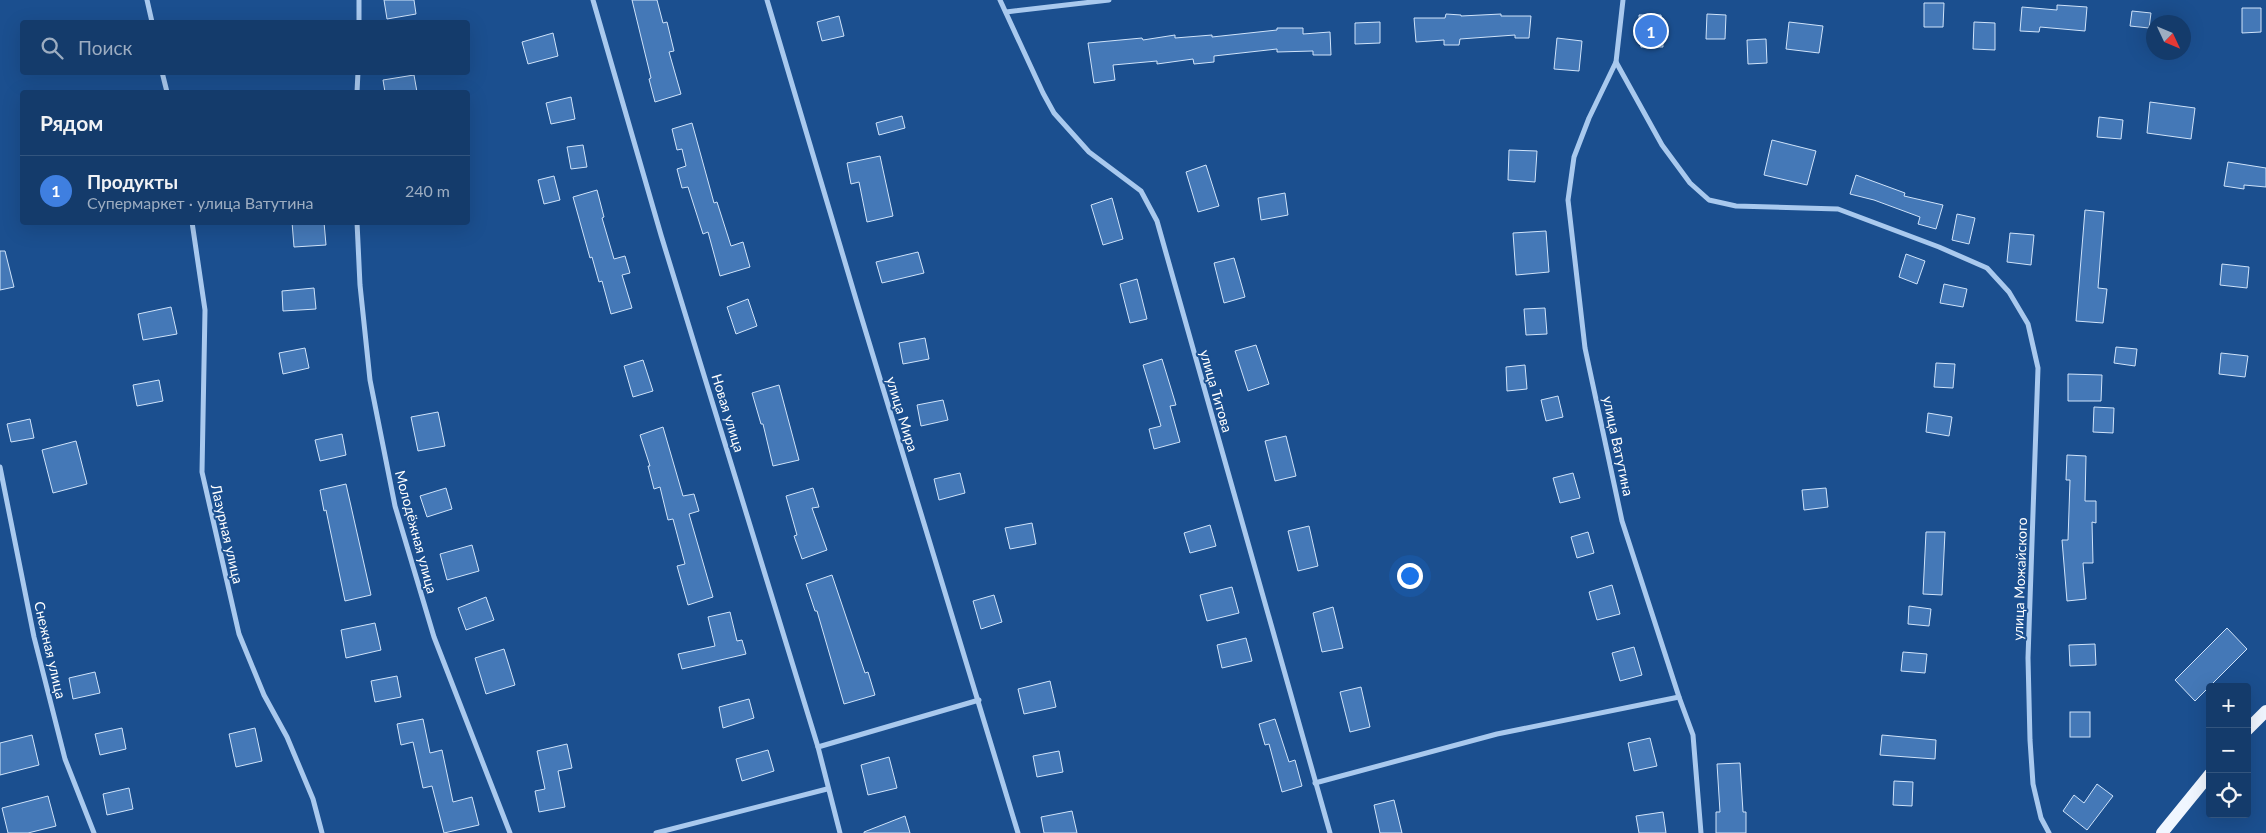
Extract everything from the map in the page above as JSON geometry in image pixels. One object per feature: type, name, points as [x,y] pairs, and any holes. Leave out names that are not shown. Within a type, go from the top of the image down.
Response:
[{"type":"main road","points":[[2249,728],[2266,710]]},
{"type":"main road","points":[[2162,833],[2206,779]]},
{"type":"street","points":[[147,0],[152,20]]},
{"type":"street","points":[[358,20],[359,0]]},
{"type":"street","name":"Новая улица","points":[[594,0],[661,235],[818,747],[827,789],[840,833]]},
{"type":"street","name":"улица Мира","points":[[767,0],[1018,833]]},
{"type":"street","name":"улица Титова","points":[[1000,0],[1042,94],[1054,113],[1089,152],[1141,191],[1157,220],[1330,833]]},
{"type":"street","points":[[1006,12],[1109,0]]},
{"type":"street","name":"улица Ватутина","points":[[1623,0],[1616,62],[1589,118],[1574,157],[1568,200],[1585,348],[1622,521],[1679,697],[1693,734],[1701,833]]},
{"type":"street","name":"улица Можайского","points":[[1616,62],[1662,145],[1690,183],[1709,200],[1736,206],[1838,210],[1939,247],[1987,268],[2009,292],[2028,324],[2038,368],[2028,658],[2030,740],[2033,784],[2041,818],[2049,833]]},
{"type":"street","points":[[163,75],[166,90]]},
{"type":"street","points":[[357,90],[358,75]]},
{"type":"street","name":"Лазурная улица","points":[[192,225],[205,310],[202,472],[239,634],[264,695],[287,737],[306,781],[313,798],[322,833]]},
{"type":"street","name":"Молодёжная улица","points":[[357,225],[360,285],[370,380],[395,506],[434,637],[510,833]]},
{"type":"street","name":"Снежная улица","points":[[0,467],[34,637],[65,759],[94,833]]},
{"type":"street","points":[[1316,783],[1496,734],[1679,697]]},
{"type":"street","points":[[818,747],[978,700]]},
{"type":"street","points":[[656,833],[827,789]]},
{"type":"building","points":[[384,0],[414,0],[416,14],[387,19]]},
{"type":"building","points":[[632,0],[657,0],[663,23],[667,22],[674,51],[669,52],[681,94],[655,102]]},
{"type":"building","points":[[1924,3],[1944,3],[1943,27],[1924,27]]},
{"type":"building","points":[[2057,5],[2087,7],[2085,31],[2040,27],[2039,32],[2020,31],[2022,7],[2057,10]]},
{"type":"building","points":[[2242,8],[2261,8],[2261,32],[2242,33]]},
{"type":"building","points":[[2132,11],[2151,13],[2151,15],[2146,15],[2146,28],[2130,26]]},
{"type":"building","points":[[1446,14],[1461,16],[1501,14],[1501,16],[1531,16],[1529,38],[1515,38],[1515,35],[1460,39],[1459,45],[1444,45],[1444,40],[1416,42],[1414,18],[1445,18]]},
{"type":"building","points":[[1707,14],[1726,15],[1725,39],[1706,39]]},
{"type":"building","points":[[1639,15],[1661,15],[1663,47],[1641,47]]},
{"type":"building","points":[[839,16],[844,36],[822,41],[817,22]]},
{"type":"building","points":[[1380,22],[1380,43],[1355,44],[1355,23]]},
{"type":"building","points":[[1789,22],[1823,26],[1819,53],[1786,49]]},
{"type":"building","points":[[1974,22],[1995,23],[1995,50],[1973,49]]},
{"type":"building","points":[[1277,28],[1303,28],[1303,34],[1330,32],[1331,55],[1313,55],[1313,51],[1277,52],[1277,49],[1214,56],[1214,62],[1194,64],[1193,59],[1157,64],[1157,61],[1113,65],[1115,80],[1094,83],[1088,43],[1142,38],[1143,40],[1175,35],[1175,38],[1212,35],[1212,37],[1277,30]]},
{"type":"building","points":[[553,33],[558,56],[528,64],[522,42]]},
{"type":"building","points":[[1557,38],[1582,41],[1579,71],[1554,69]]},
{"type":"building","points":[[1766,39],[1767,63],[1748,64],[1747,40]]},
{"type":"building","points":[[414,75],[417,90],[385,90],[383,80]]},
{"type":"building","points":[[571,97],[575,119],[551,124],[546,103]]},
{"type":"building","points":[[2150,102],[2195,108],[2191,139],[2147,133]]},
{"type":"building","points":[[902,116],[905,128],[879,135],[876,123]]},
{"type":"building","points":[[2099,117],[2123,120],[2121,139],[2097,137]]},
{"type":"building","points":[[692,123],[714,203],[717,202],[731,246],[743,242],[750,267],[720,276],[708,232],[703,234],[688,187],[682,188],[677,169],[686,166],[682,149],[677,150],[672,129]]},
{"type":"building","points":[[1772,140],[1816,151],[1807,185],[1764,175]]},
{"type":"building","points":[[583,145],[587,167],[571,169],[567,147]]},
{"type":"building","points":[[1509,150],[1537,151],[1535,182],[1508,180]]},
{"type":"building","points":[[880,156],[893,216],[867,222],[859,182],[851,184],[847,163]]},
{"type":"building","points":[[2228,162],[2266,168],[2266,187],[2244,185],[2244,189],[2224,186]]},
{"type":"building","points":[[1206,165],[1219,206],[1198,212],[1186,172]]},
{"type":"building","points":[[1856,175],[1905,193],[1904,196],[1943,205],[1936,229],[1918,224],[1920,217],[1874,200],[1850,194]]},
{"type":"building","points":[[554,176],[560,200],[544,204],[538,180]]},
{"type":"building","points":[[597,190],[604,217],[602,218],[614,259],[625,256],[630,273],[622,275],[632,308],[611,314],[602,281],[599,282],[592,257],[590,258],[573,197]]},
{"type":"building","points":[[1285,193],[1288,215],[1261,220],[1258,198]]},
{"type":"building","points":[[1112,198],[1123,239],[1103,245],[1091,205]]},
{"type":"building","points":[[2085,210],[2104,212],[2098,288],[2107,289],[2103,323],[2076,321]]},
{"type":"building","points":[[1957,214],[1975,218],[1969,244],[1952,240]]},
{"type":"building","points":[[292,225],[324,225],[326,245],[294,247]]},
{"type":"building","points":[[1546,231],[1549,272],[1516,275],[1513,233]]},
{"type":"building","points":[[2010,233],[2034,235],[2031,265],[2007,262]]},
{"type":"building","points":[[0,251],[5,251],[14,287],[0,290]]},
{"type":"building","points":[[918,252],[924,273],[882,283],[876,262]]},
{"type":"building","points":[[1906,254],[1925,261],[1917,284],[1899,277]]},
{"type":"building","points":[[1234,258],[1245,297],[1224,303],[1214,263]]},
{"type":"building","points":[[2222,264],[2249,267],[2247,288],[2220,285]]},
{"type":"building","points":[[1137,279],[1147,319],[1130,323],[1120,284]]},
{"type":"building","points":[[1944,284],[1967,289],[1963,307],[1940,303]]},
{"type":"building","points":[[314,288],[316,309],[283,311],[282,291]]},
{"type":"building","points":[[748,299],[757,326],[736,334],[727,307]]},
{"type":"building","points":[[171,307],[177,334],[143,340],[138,314]]},
{"type":"building","points":[[1545,308],[1547,334],[1526,335],[1524,309]]},
{"type":"building","points":[[925,338],[929,359],[903,364],[899,343]]},
{"type":"building","points":[[1256,345],[1269,384],[1248,391],[1235,351]]},
{"type":"building","points":[[2116,347],[2137,349],[2135,366],[2114,363]]},
{"type":"building","points":[[305,348],[309,368],[283,374],[279,353]]},
{"type":"building","points":[[2221,353],[2248,356],[2245,377],[2219,374]]},
{"type":"building","points":[[1162,359],[1176,405],[1170,406],[1180,442],[1154,449],[1149,429],[1161,426],[1143,365]]},
{"type":"building","points":[[643,360],[653,391],[633,397],[624,366]]},
{"type":"building","points":[[1936,363],[1955,364],[1953,388],[1934,387]]},
{"type":"building","points":[[1525,365],[1527,389],[1507,391],[1506,367]]},
{"type":"building","points":[[2068,374],[2102,375],[2101,401],[2068,401]]},
{"type":"building","points":[[159,380],[163,401],[137,406],[133,385]]},
{"type":"building","points":[[779,385],[799,460],[773,466],[763,424],[761,424],[752,393]]},
{"type":"building","points":[[1558,396],[1563,417],[1546,421],[1541,400]]},
{"type":"building","points":[[943,400],[948,420],[921,426],[917,405]]},
{"type":"building","points":[[2094,407],[2114,408],[2113,433],[2093,432]]},
{"type":"building","points":[[438,412],[445,446],[418,451],[411,417]]},
{"type":"building","points":[[1928,413],[1952,417],[1949,436],[1926,432]]},
{"type":"building","points":[[30,419],[34,438],[11,442],[7,424]]},
{"type":"building","points":[[663,427],[683,496],[694,494],[699,511],[689,514],[713,597],[688,605],[677,566],[685,564],[673,519],[668,520],[660,487],[654,489],[648,466],[650,466],[640,435]]},
{"type":"building","points":[[342,434],[346,455],[320,461],[315,440]]},
{"type":"building","points":[[1286,436],[1296,476],[1275,481],[1265,441]]},
{"type":"building","points":[[76,441],[87,484],[53,493],[42,450]]},
{"type":"building","points":[[2067,455],[2086,456],[2085,501],[2096,501],[2096,523],[2092,522],[2093,563],[2083,563],[2086,599],[2067,601],[2062,540],[2068,540],[2070,480],[2066,480]]},
{"type":"building","points":[[960,473],[965,493],[939,500],[934,479]]},
{"type":"building","points":[[1573,473],[1580,498],[1560,503],[1553,478]]},
{"type":"building","points":[[346,484],[371,595],[345,601],[320,490]]},
{"type":"building","points":[[446,488],[452,509],[427,517],[420,496]]},
{"type":"building","points":[[813,488],[819,507],[812,508],[827,550],[802,559],[794,536],[797,535],[786,496]]},
{"type":"building","points":[[1826,488],[1828,507],[1804,510],[1802,490]]},
{"type":"building","points":[[1032,523],[1036,544],[1010,549],[1005,528]]},
{"type":"building","points":[[1210,525],[1216,546],[1190,553],[1184,533]]},
{"type":"building","points":[[1309,526],[1318,566],[1298,571],[1288,531]]},
{"type":"building","points":[[1588,532],[1594,553],[1577,558],[1571,537]]},
{"type":"building","points":[[1926,532],[1945,532],[1942,595],[1923,594]]},
{"type":"building","points":[[472,545],[479,571],[447,580],[440,554]]},
{"type":"building","points":[[832,575],[865,673],[868,672],[875,695],[844,704],[817,611],[815,611],[806,584]]},
{"type":"building","points":[[1612,585],[1620,614],[1597,620],[1589,592]]},
{"type":"building","points":[[1232,587],[1239,613],[1207,621],[1200,595]]},
{"type":"building","points":[[994,595],[1002,622],[981,629],[973,601]]},
{"type":"building","points":[[486,597],[494,620],[466,630],[458,608]]},
{"type":"building","points":[[1909,606],[1931,609],[1929,626],[1908,624]]},
{"type":"building","points":[[1333,607],[1343,648],[1322,652],[1313,613]]},
{"type":"building","points":[[730,612],[737,641],[742,640],[746,654],[682,669],[678,654],[715,646],[708,617]]},
{"type":"building","points":[[375,623],[381,650],[346,658],[341,630]]},
{"type":"building","points":[[2227,628],[2247,649],[2213,683],[2206,683],[2206,690],[2195,701],[2175,680]]},
{"type":"building","points":[[1246,638],[1252,661],[1222,668],[1217,645]]},
{"type":"building","points":[[2095,644],[2096,665],[2070,666],[2069,645]]},
{"type":"building","points":[[1634,647],[1642,675],[1620,681],[1612,653]]},
{"type":"building","points":[[504,649],[515,685],[486,694],[475,658]]},
{"type":"building","points":[[1903,652],[1927,654],[1925,673],[1901,671]]},
{"type":"building","points":[[95,672],[100,693],[73,699],[69,678]]},
{"type":"building","points":[[397,676],[401,697],[375,702],[371,681]]},
{"type":"building","points":[[1050,681],[1056,707],[1024,714],[1018,689]]},
{"type":"building","points":[[1361,687],[1370,727],[1350,732],[1340,692]]},
{"type":"building","points":[[749,699],[754,718],[723,728],[719,707]]},
{"type":"building","points":[[2070,712],[2090,712],[2090,737],[2070,737]]},
{"type":"building","points":[[423,719],[430,753],[442,750],[453,802],[472,797],[479,825],[444,833],[432,786],[423,788],[413,742],[401,745],[397,724]]},
{"type":"building","points":[[1275,719],[1289,762],[1295,760],[1302,786],[1282,792],[1269,744],[1265,745],[1259,724]]},
{"type":"building","points":[[122,728],[126,749],[100,755],[95,734]]},
{"type":"building","points":[[255,728],[262,761],[236,767],[229,734]]},
{"type":"building","points":[[32,735],[39,765],[0,775],[0,743]]},
{"type":"building","points":[[1882,735],[1936,740],[1935,759],[1880,755]]},
{"type":"building","points":[[1650,738],[1657,766],[1634,771],[1628,743]]},
{"type":"building","points":[[567,744],[572,768],[558,771],[565,807],[539,812],[535,791],[545,789],[537,751]]},
{"type":"building","points":[[768,750],[774,771],[742,781],[736,759]]},
{"type":"building","points":[[1059,751],[1063,772],[1037,777],[1033,756]]},
{"type":"building","points":[[889,757],[897,788],[868,795],[861,765]]},
{"type":"building","points":[[1740,763],[1743,812],[1746,812],[1746,833],[1716,833],[1716,812],[1720,812],[1717,764]]},
{"type":"building","points":[[1894,781],[1913,782],[1912,806],[1893,805]]},
{"type":"building","points":[[2097,784],[2113,796],[2087,830],[2063,811],[2074,795],[2084,803]]},
{"type":"building","points":[[129,788],[133,809],[107,815],[103,794]]},
{"type":"building","points":[[48,796],[56,826],[28,833],[8,833],[2,808]]},
{"type":"building","points":[[1394,800],[1402,833],[1380,833],[1374,805]]},
{"type":"building","points":[[1072,811],[1077,833],[1044,833],[1041,817]]},
{"type":"building","points":[[1663,812],[1666,833],[1639,833],[1636,816]]},
{"type":"building","points":[[905,816],[910,833],[864,833],[864,832]]},
{"type":"place","name":"Продукты","points":[[1651,31]]}]
